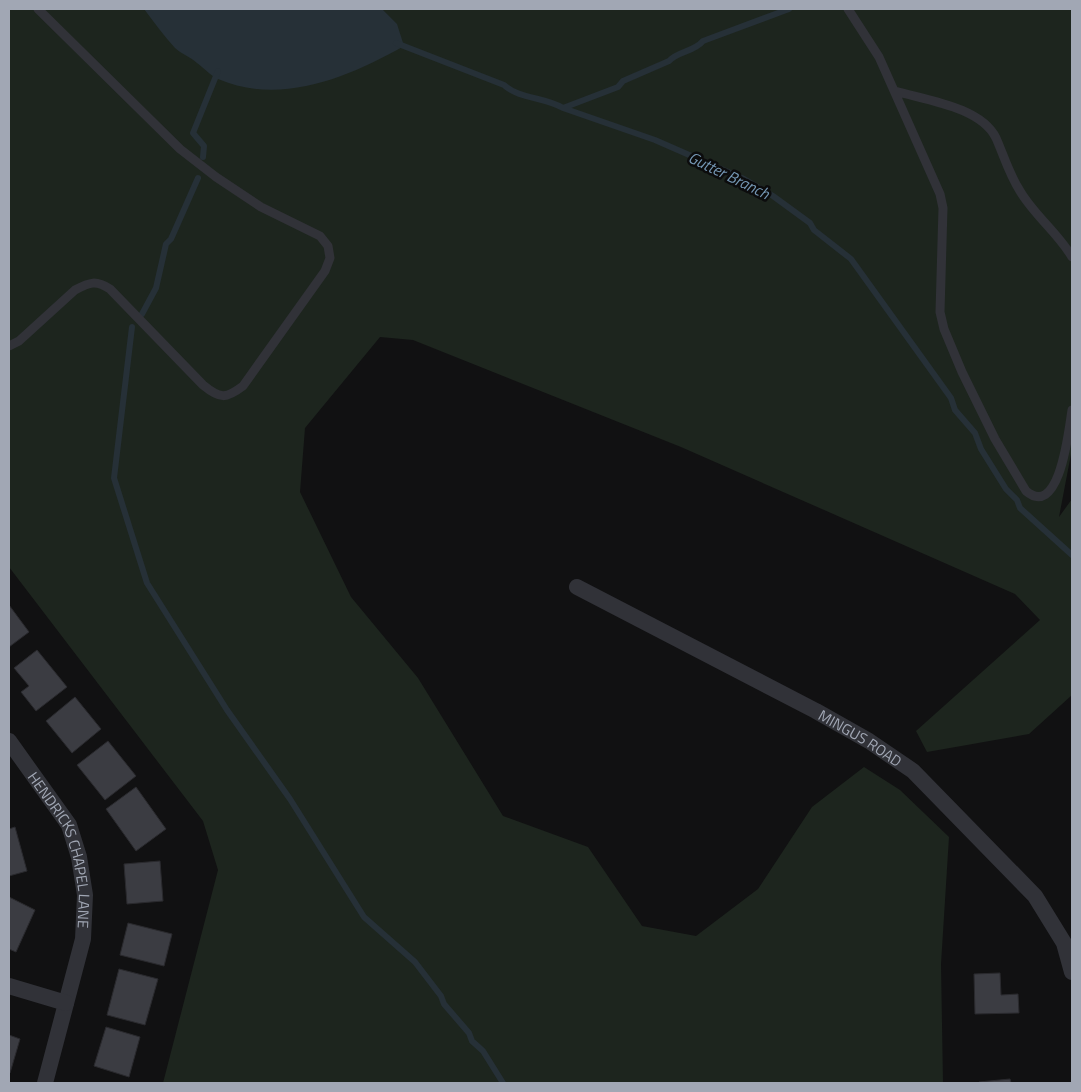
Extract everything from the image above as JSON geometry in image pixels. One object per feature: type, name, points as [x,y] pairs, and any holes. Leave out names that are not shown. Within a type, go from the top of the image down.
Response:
[{"type":"street","name":"MINGUS ROAD","points":[[577,587],[816,711],[869,741],[912,771],[1034,896],[1064,943],[1072,972]]},
{"type":"street","name":"HENDRICKS CHAPEL LANE","points":[[9,741],[69,825],[79,857],[85,895],[83,939],[45,1083]]},
{"type":"street","points":[[9,986],[66,1003]]},
{"type":"lane","points":[[9,346],[19,341],[75,290],[87,284],[100,282],[110,289],[203,385],[216,396],[231,395],[243,386],[325,271],[330,258],[328,246],[320,236],[261,207],[216,177],[180,149],[38,9]]},
{"type":"lane","points":[[848,9],[879,57],[940,194],[944,208],[940,312],[947,336],[962,372],[995,439],[1026,491],[1032,496],[1037,498],[1048,494],[1054,487],[1066,447],[1072,410]]},
{"type":"lane","points":[[895,91],[963,111],[987,125],[996,137],[1020,192],[1064,243],[1072,257]]},
{"type":"shaded area","points":[[9,9],[1072,9],[1072,449],[1059,517],[1072,499],[1072,695],[1029,734],[927,752],[916,731],[1040,620],[1015,594],[681,447],[413,340],[380,337],[305,428],[300,492],[351,597],[418,678],[503,816],[588,847],[642,926],[696,936],[758,889],[812,807],[864,767],[900,790],[949,837],[941,964],[943,1083],[163,1083],[218,870],[203,821],[9,567]]},
{"type":"shaded area","points":[[144,9],[382,9],[397,24],[404,46],[361,68],[314,84],[290,89],[266,90],[242,87],[215,78],[195,61],[177,50]]},
{"type":"building","points":[[9,605],[29,632],[9,647]]},
{"type":"building","points":[[37,650],[67,687],[36,711],[21,692],[29,686],[14,668]]},
{"type":"building","points":[[75,697],[101,729],[72,753],[46,721]]},
{"type":"building","points":[[108,741],[136,776],[105,800],[77,765]]},
{"type":"building","points":[[136,787],[166,829],[136,851],[106,809]]},
{"type":"building","points":[[15,827],[27,871],[9,876],[9,829]]},
{"type":"building","points":[[160,861],[163,901],[127,904],[124,864]]},
{"type":"building","points":[[9,897],[35,910],[16,952],[9,949]]},
{"type":"building","points":[[128,923],[172,934],[164,966],[120,955]]},
{"type":"building","points":[[119,969],[158,979],[145,1025],[107,1015]]},
{"type":"building","points":[[1000,973],[1001,995],[1018,994],[1019,1013],[975,1014],[974,974]]},
{"type":"building","points":[[106,1027],[140,1037],[129,1077],[94,1066]]},
{"type":"building","points":[[9,1035],[20,1039],[10,1073],[9,1073]]},
{"type":"building","points":[[1010,1079],[1011,1083],[979,1083],[979,1082]]},
{"type":"waterway","points":[[563,108],[618,87],[623,81],[669,61],[703,41],[789,9]]},
{"type":"waterway","name":"Gutter Branch","points":[[396,43],[504,85],[510,90],[525,96],[556,104],[655,140],[744,179],[773,196],[810,223],[814,230],[851,259],[951,398],[955,410],[975,433],[981,449],[1006,489],[1017,500],[1020,508],[1072,555]]},
{"type":"waterway","points":[[203,157],[204,146],[193,133],[218,71]]},
{"type":"waterway","points":[[142,314],[156,288],[166,244],[171,239],[198,178]]},
{"type":"waterway","points":[[132,327],[114,478],[147,583],[227,710],[290,799],[364,917],[415,962],[441,996],[444,1004],[469,1033],[472,1041],[483,1051],[503,1083]]}]
